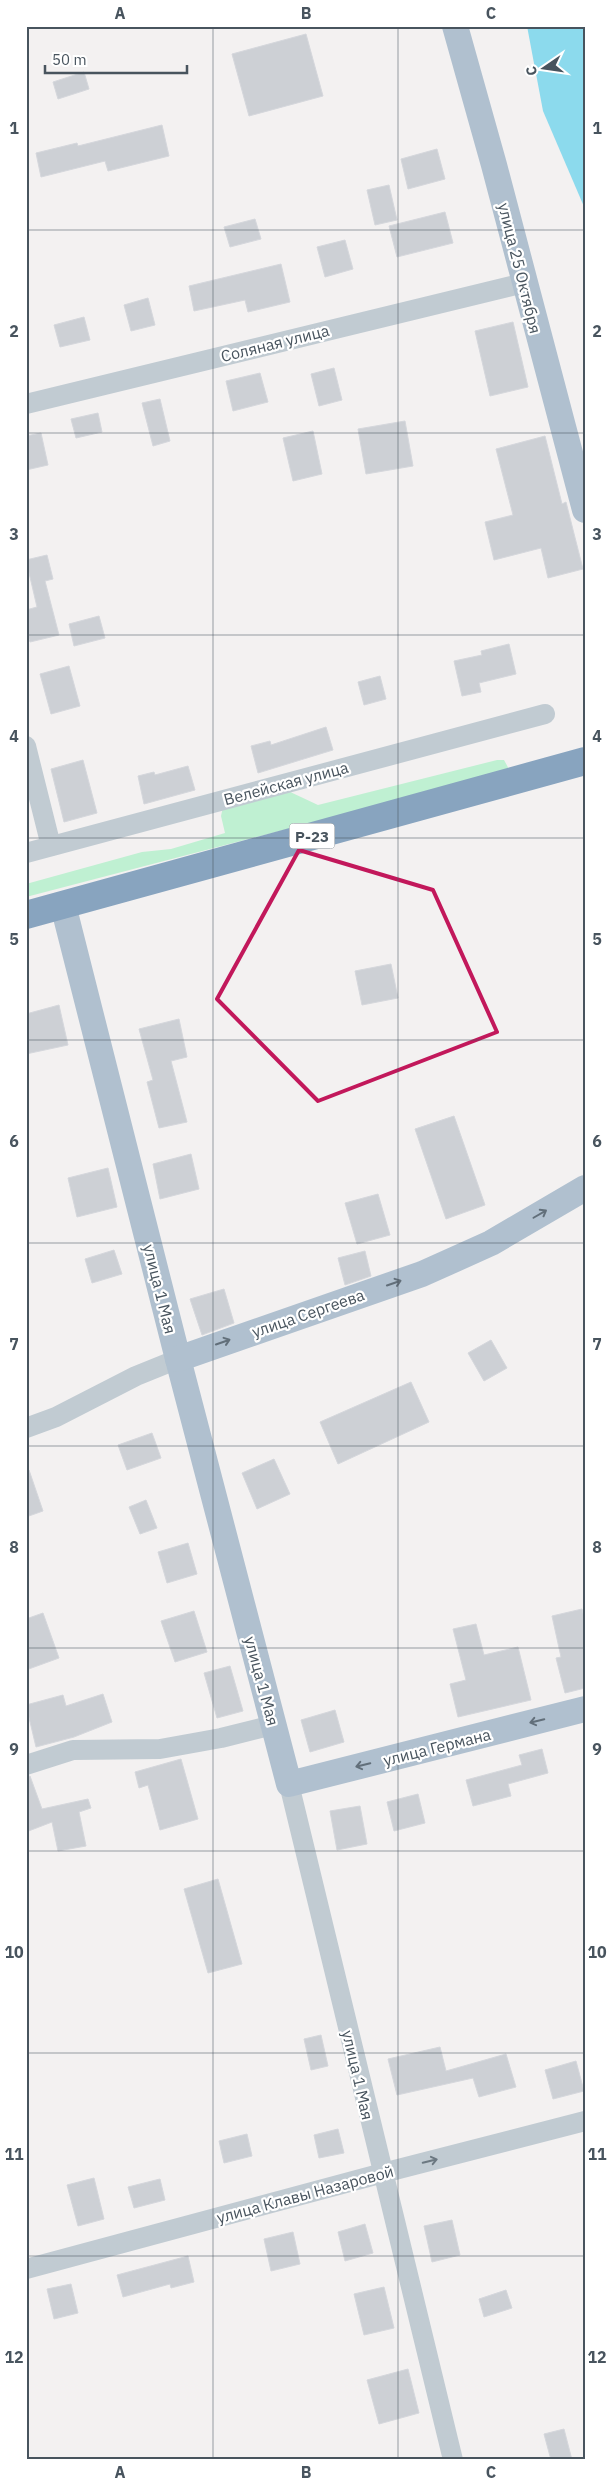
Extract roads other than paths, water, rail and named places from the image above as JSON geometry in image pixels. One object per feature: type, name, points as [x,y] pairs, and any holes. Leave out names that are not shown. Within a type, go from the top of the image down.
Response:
[{"type":"highway","name":"Р-23","points":[[26,914],[573,764]]},
{"type":"main road","name":"улица 25 Октября","points":[[455,26],[494,165],[585,510]]},
{"type":"main road","name":"улица 1 Мая","points":[[63,905],[178,1359],[289,1784]]},
{"type":"main road","name":"улица Сергеева","points":[[178,1359],[422,1274],[490,1243],[585,1188]]},
{"type":"main road","name":"улица Германа","points":[[289,1784],[585,1709]]},
{"type":"street","name":"Соляная улица","points":[[26,404],[524,283]]},
{"type":"street","name":"Велейская улица","points":[[26,853],[545,714]]},
{"type":"street","points":[[26,746],[51,846]]},
{"type":"street","name":"улица Сергеева","points":[[26,1428],[56,1417],[136,1376],[178,1359]]},
{"type":"street","points":[[26,1765],[73,1750],[160,1749],[221,1738],[273,1725]]},
{"type":"street","name":"улица 1 Мая","points":[[289,1784],[453,2460]]},
{"type":"street","name":"улица Клавы Назаровой","points":[[26,2269],[585,2121]]},
{"type":"water","points":[[527,26],[585,26],[585,209],[543,111]]}]
